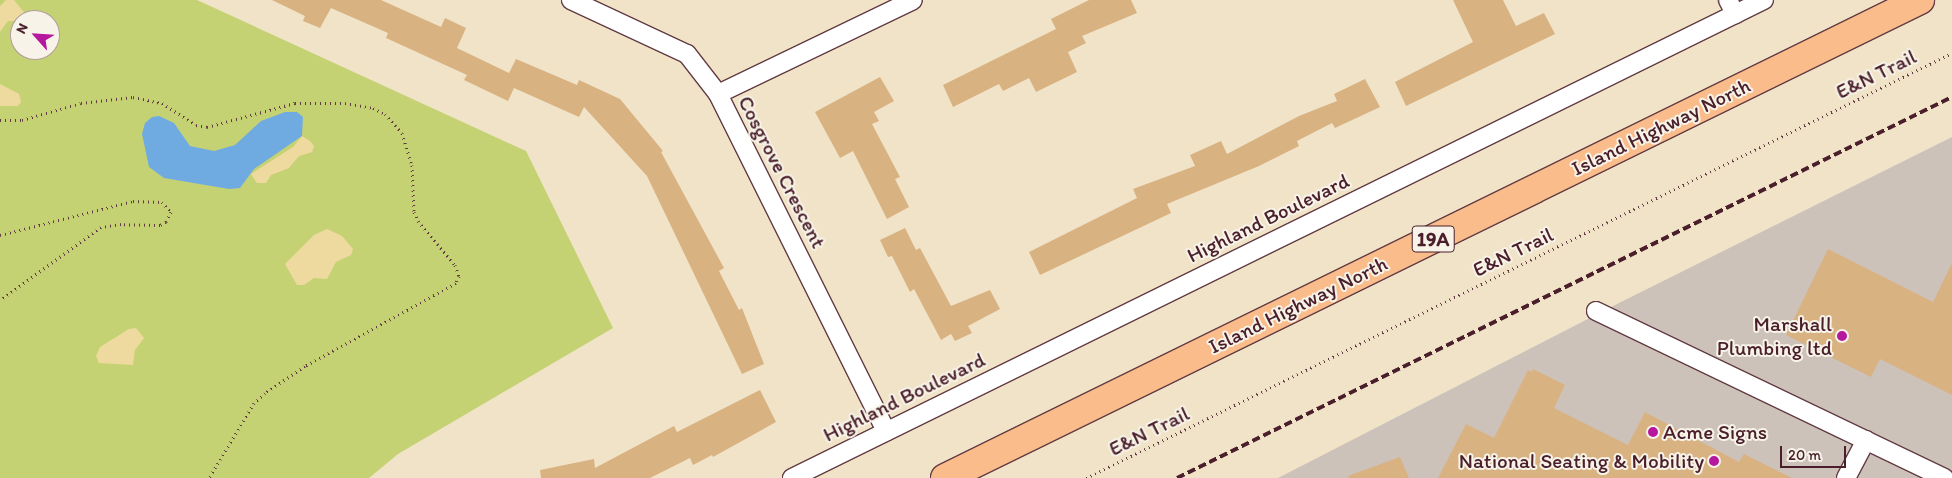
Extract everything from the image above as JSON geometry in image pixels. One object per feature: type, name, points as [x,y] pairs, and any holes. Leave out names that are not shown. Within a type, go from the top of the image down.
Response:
[{"type":"main road","name":"Island Highway North","points":[[946,478],[1920,0]]},
{"type":"street","name":"Cosgrove Crescent","points":[[571,0],[688,54],[718,94],[886,430]]},
{"type":"street","points":[[718,94],[913,0]]},
{"type":"street","name":"Highland Boulevard","points":[[792,478],[1731,7],[1764,0]]},
{"type":"street","points":[[1596,311],[1944,478]]},
{"type":"street","points":[[1846,478],[1866,440]]},
{"type":"path","name":"E&N Trail","points":[[1086,478],[1952,53]]},
{"type":"path","points":[[0,120],[22,120],[81,103],[133,97],[162,103],[196,125],[207,127],[295,103],[345,103],[379,111],[402,133],[412,165],[414,212],[418,221],[455,265],[459,276],[456,283],[305,366],[265,392],[254,403],[209,478]]},
{"type":"path","points":[[0,235],[133,201],[162,202],[171,212],[166,222],[160,225],[121,224],[101,228],[0,300]]},
{"type":"shaded area","points":[[1952,137],[1952,478],[1278,478],[1617,304]]},
{"type":"green space","points":[[0,0],[197,0],[526,151],[613,328],[398,454],[369,478],[0,478]]},
{"type":"sand","points":[[6,0],[14,0],[22,10],[10,10],[10,21],[0,32],[0,6]]},
{"type":"sand","points":[[0,84],[19,94],[21,102],[18,106],[0,106]]},
{"type":"sand","points":[[302,136],[314,146],[312,152],[299,156],[289,168],[271,175],[266,183],[257,183],[251,174],[293,147]]},
{"type":"sand","points":[[327,229],[342,236],[353,249],[351,255],[336,262],[327,279],[314,278],[304,285],[297,285],[285,264],[314,235]]},
{"type":"sand","points":[[136,328],[144,338],[135,350],[133,365],[99,363],[96,356],[100,347],[129,329]]},
{"type":"water","points":[[285,112],[297,112],[303,117],[302,136],[254,169],[240,188],[229,189],[164,178],[149,167],[142,134],[145,123],[152,117],[159,116],[174,123],[190,146],[214,151],[235,145],[261,121]]},
{"type":"building","points":[[272,0],[381,0],[441,27],[445,18],[466,28],[457,48],[509,73],[516,59],[577,85],[579,80],[620,99],[663,151],[661,152],[724,268],[719,271],[739,310],[742,308],[764,364],[742,374],[647,176],[584,107],[579,117],[514,88],[508,101],[464,80],[467,75],[386,38],[388,33],[331,8],[320,28],[303,21],[305,16]]},
{"type":"building","points":[[1089,0],[1131,0],[1137,13],[1082,36],[1086,43],[1068,52],[1077,72],[1036,92],[1029,78],[1003,91],[999,84],[953,107],[943,85],[1056,29],[1051,19]]},
{"type":"building","points":[[1453,0],[1503,0],[1516,26],[1544,13],[1555,34],[1406,106],[1395,82],[1473,42]]},
{"type":"building","points":[[880,77],[894,101],[874,112],[879,121],[872,124],[900,177],[895,179],[909,207],[887,219],[853,151],[840,158],[815,112]]},
{"type":"building","points":[[1365,79],[1380,107],[1335,128],[1332,123],[1297,141],[1299,146],[1259,166],[1167,204],[1171,213],[1040,275],[1029,252],[1137,198],[1133,189],[1195,166],[1190,155],[1221,141],[1227,154],[1299,116],[1337,101],[1334,94]]},
{"type":"building","points":[[905,228],[916,250],[920,248],[951,306],[990,290],[1000,309],[968,326],[972,333],[955,341],[951,334],[941,340],[914,289],[910,292],[892,256],[888,257],[880,240]]},
{"type":"building","points":[[1828,249],[1933,302],[1952,263],[1952,395],[1880,359],[1871,377],[1786,335]]},
{"type":"building","points":[[1533,369],[1565,385],[1554,408],[1628,445],[1645,412],[1739,462],[1744,454],[1792,478],[1438,478],[1466,424],[1494,438],[1528,370],[1532,372]]},
{"type":"building","points":[[760,390],[776,422],[713,457],[712,455],[693,465],[690,458],[650,478],[541,478],[540,470],[594,459],[595,468],[674,426],[677,432]]},
{"type":"building","points":[[1400,457],[1409,478],[1349,478],[1348,476]]},
{"type":"railway","points":[[1177,478],[1952,97]]},
{"type":"place","name":"Marshall Plumbing ltd","points":[[1842,336]]},
{"type":"place","name":"Acme Signs","points":[[1653,432]]},
{"type":"place","name":"National Seating & Mobility","points":[[1714,461]]}]
